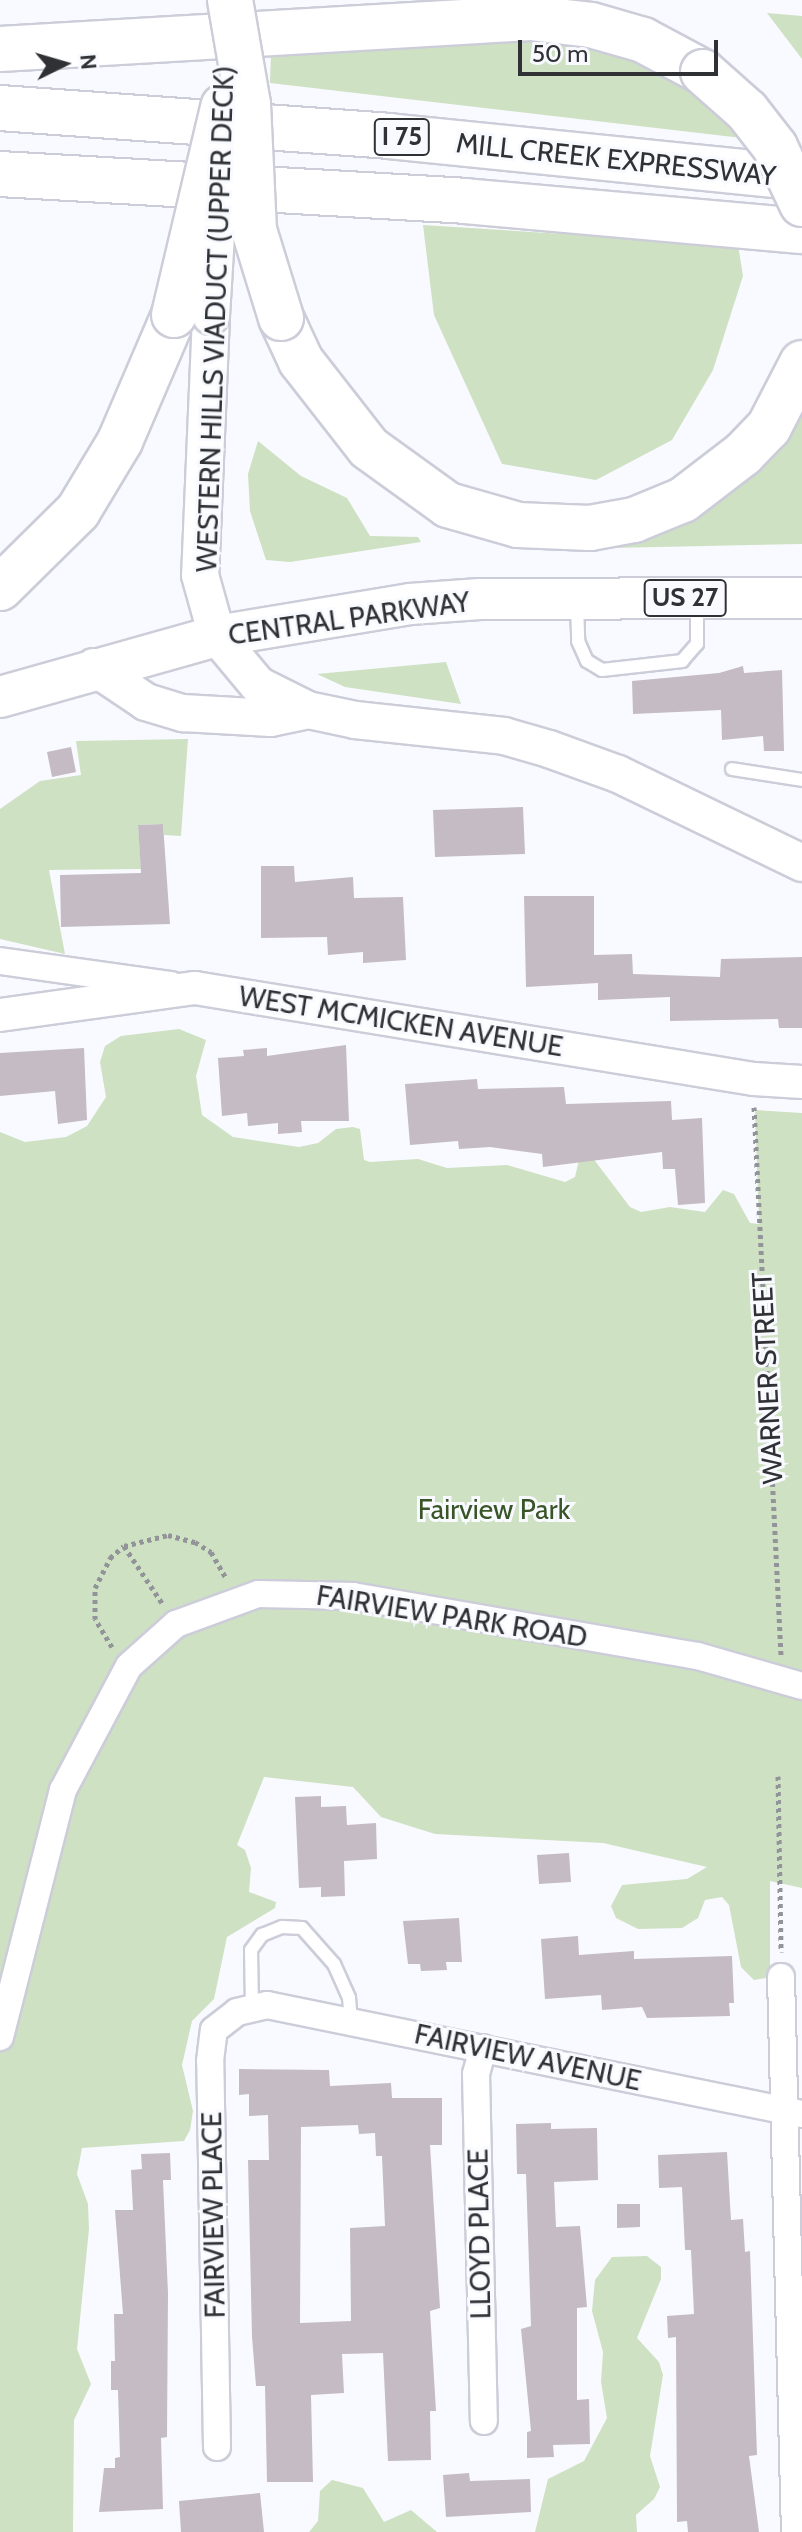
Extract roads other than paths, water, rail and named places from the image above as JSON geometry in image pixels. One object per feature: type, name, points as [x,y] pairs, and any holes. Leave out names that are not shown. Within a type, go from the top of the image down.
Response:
[{"type":"highway","points":[[230,0],[248,104],[254,230],[281,318],[301,361],[369,448],[448,505],[518,525],[590,528],[634,520],[683,500],[743,454],[769,427],[802,363]]},
{"type":"highway","points":[[0,49],[530,18],[591,25],[643,40],[703,72],[747,111],[775,147],[802,204]]},
{"type":"highway","points":[[0,588],[78,511],[192,315],[223,107]]},
{"type":"highway","name":"MILL CREEK EXPRESSWAY","points":[[0,108],[389,136],[802,178]]},
{"type":"highway","points":[[0,174],[465,201],[802,231]]},
{"type":"main road","name":"WESTERN HILLS VIADUCT (UPPER DECK)","points":[[223,107],[230,0]]},
{"type":"main road","name":"WESTERN HILLS VIADUCT (UPPER DECK)","points":[[192,315],[200,575],[217,636]]},
{"type":"main road","name":"CENTRAL PARKWAY","points":[[0,697],[94,667],[217,636],[410,604],[577,598],[802,598]]},
{"type":"main road","points":[[217,636],[258,685],[308,710],[355,720],[504,736],[549,749],[618,774],[802,863]]},
{"type":"main road","points":[[94,667],[146,702],[183,713],[271,718],[308,710]]},
{"type":"street","points":[[0,961],[195,988]]},
{"type":"street","name":"WEST MCMICKEN AVENUE","points":[[0,1015],[195,988],[754,1079],[802,1082]]},
{"type":"street","name":"FAIRVIEW PARK ROAD","points":[[0,2037],[63,1790],[129,1666],[176,1624],[238,1600],[294,1592],[353,1596],[698,1656],[792,1681]]},
{"type":"street","points":[[781,1977],[794,2112],[797,2522]]},
{"type":"street","name":"FAIRVIEW AVENUE","points":[[252,2006],[351,2022],[794,2112]]},
{"type":"street","name":"FAIRVIEW PLACE","points":[[217,2447],[211,2041],[223,2022],[252,2006]]},
{"type":"street","name":"LLOYD PLACE","points":[[483,2048],[476,2074],[484,2421]]},
{"type":"lane","points":[[577,598],[578,641],[587,661],[602,670],[682,661],[697,644],[697,598]]},
{"type":"lane","points":[[732,769],[802,780]]},
{"type":"lane","points":[[252,2006],[251,1950],[262,1935],[282,1927],[302,1928],[334,1964],[349,1998],[351,2022]]},
{"type":"park label","name":"Fairview Park","points":[[494,1509]]}]
